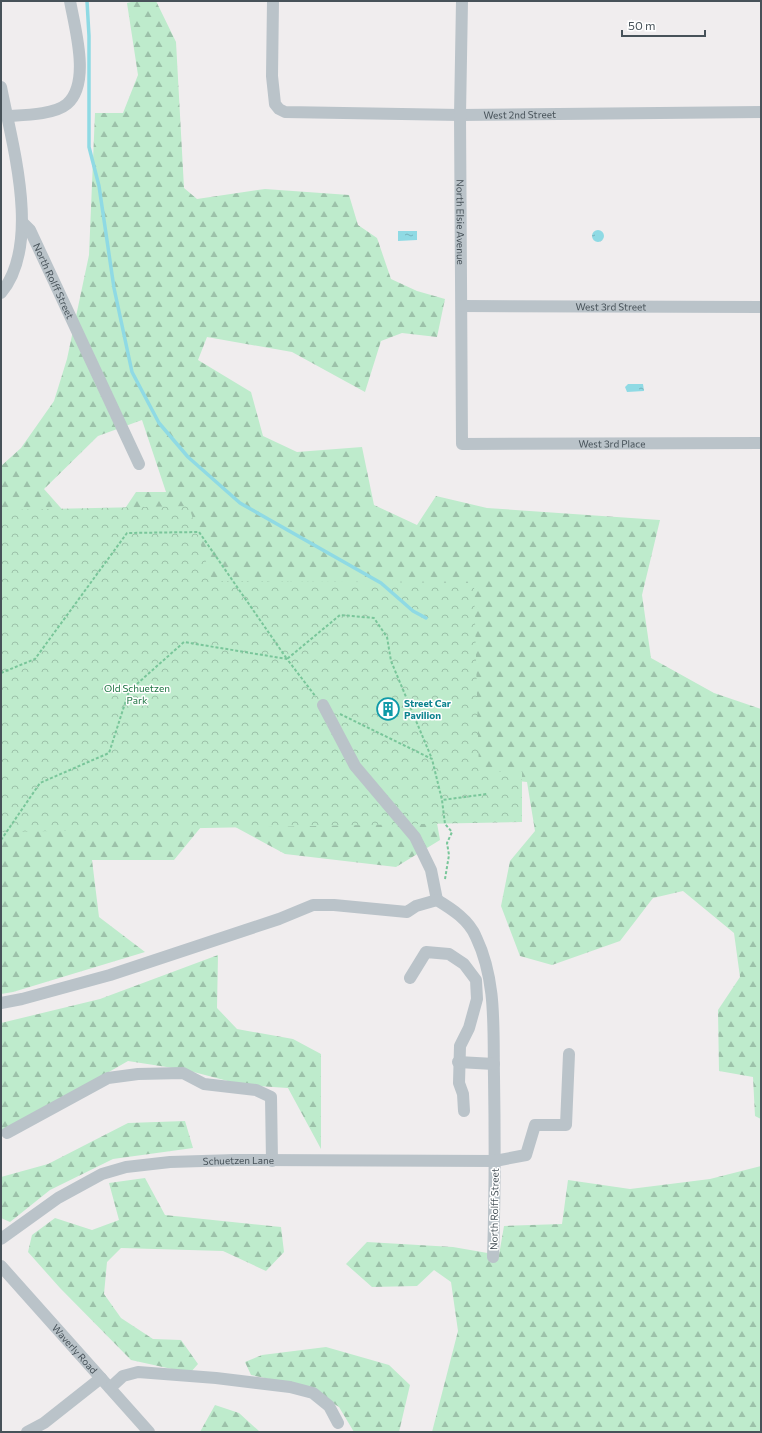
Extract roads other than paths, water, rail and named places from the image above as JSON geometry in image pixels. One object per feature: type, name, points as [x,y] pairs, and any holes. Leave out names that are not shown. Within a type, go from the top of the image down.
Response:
[{"type":"street","points":[[7,116],[47,112],[66,105],[76,92],[81,69],[70,1]]},
{"type":"street","name":"West 2nd Street","points":[[273,1],[272,76],[275,104],[279,109],[285,112],[460,115],[761,112]]},
{"type":"street","name":"North Elsie Avenue","points":[[462,1],[460,115],[462,444]]},
{"type":"street","points":[[1,88],[22,198],[23,223],[20,249],[12,273],[1,293]]},
{"type":"street","name":"North Rolff Street","points":[[23,223],[30,230],[139,464]]},
{"type":"street","name":"West 3rd Street","points":[[462,306],[761,307]]},
{"type":"street","name":"West 3rd Place","points":[[462,444],[761,443]]},
{"type":"street","points":[[1,1003],[110,976],[279,919],[313,905],[334,905],[407,912],[416,906],[437,900],[431,870],[415,837],[355,766],[323,705]]},
{"type":"street","name":"North Rolff Street","points":[[437,900],[459,914],[476,935],[488,967],[493,1005],[495,1161],[493,1257]]},
{"type":"street","points":[[410,978],[426,952],[449,954],[464,964],[476,980],[476,999],[469,1028],[460,1046],[458,1062],[459,1083],[463,1094],[464,1111]]},
{"type":"street","name":"Schuetzen Lane","points":[[1,1238],[58,1198],[102,1174],[126,1167],[170,1162],[235,1160],[478,1159],[495,1161],[526,1155],[535,1125],[566,1125],[569,1054]]},
{"type":"street","points":[[458,1062],[494,1064]]},
{"type":"street","points":[[7,1134],[108,1078],[138,1074],[182,1073],[204,1084],[256,1090],[271,1097],[272,1161]]},
{"type":"street","name":"Waverly Road","points":[[1,1266],[149,1432]]},
{"type":"street","points":[[110,1388],[123,1376],[138,1372],[216,1378],[290,1387],[313,1393],[329,1406],[338,1423]]},
{"type":"street","points":[[28,1432],[44,1423],[101,1378]]},
{"type":"water","points":[[598,230],[602,232],[604,236],[602,240],[598,242],[594,240],[592,236],[594,232]]},
{"type":"water","points":[[398,231],[417,231],[417,240],[398,241]]},
{"type":"water","points":[[628,384],[643,384],[644,391],[627,392],[625,387]]},
{"type":"waterway","points":[[87,1],[89,36],[89,147],[99,186],[114,288],[132,372],[159,423],[188,457],[240,503],[381,583],[413,611],[426,618]]},
{"type":"place","name":"Street Car Pavilion","points":[[388,709]]},
{"type":"park label","name":"Old Schuetzen Park","points":[[137,694]]}]
